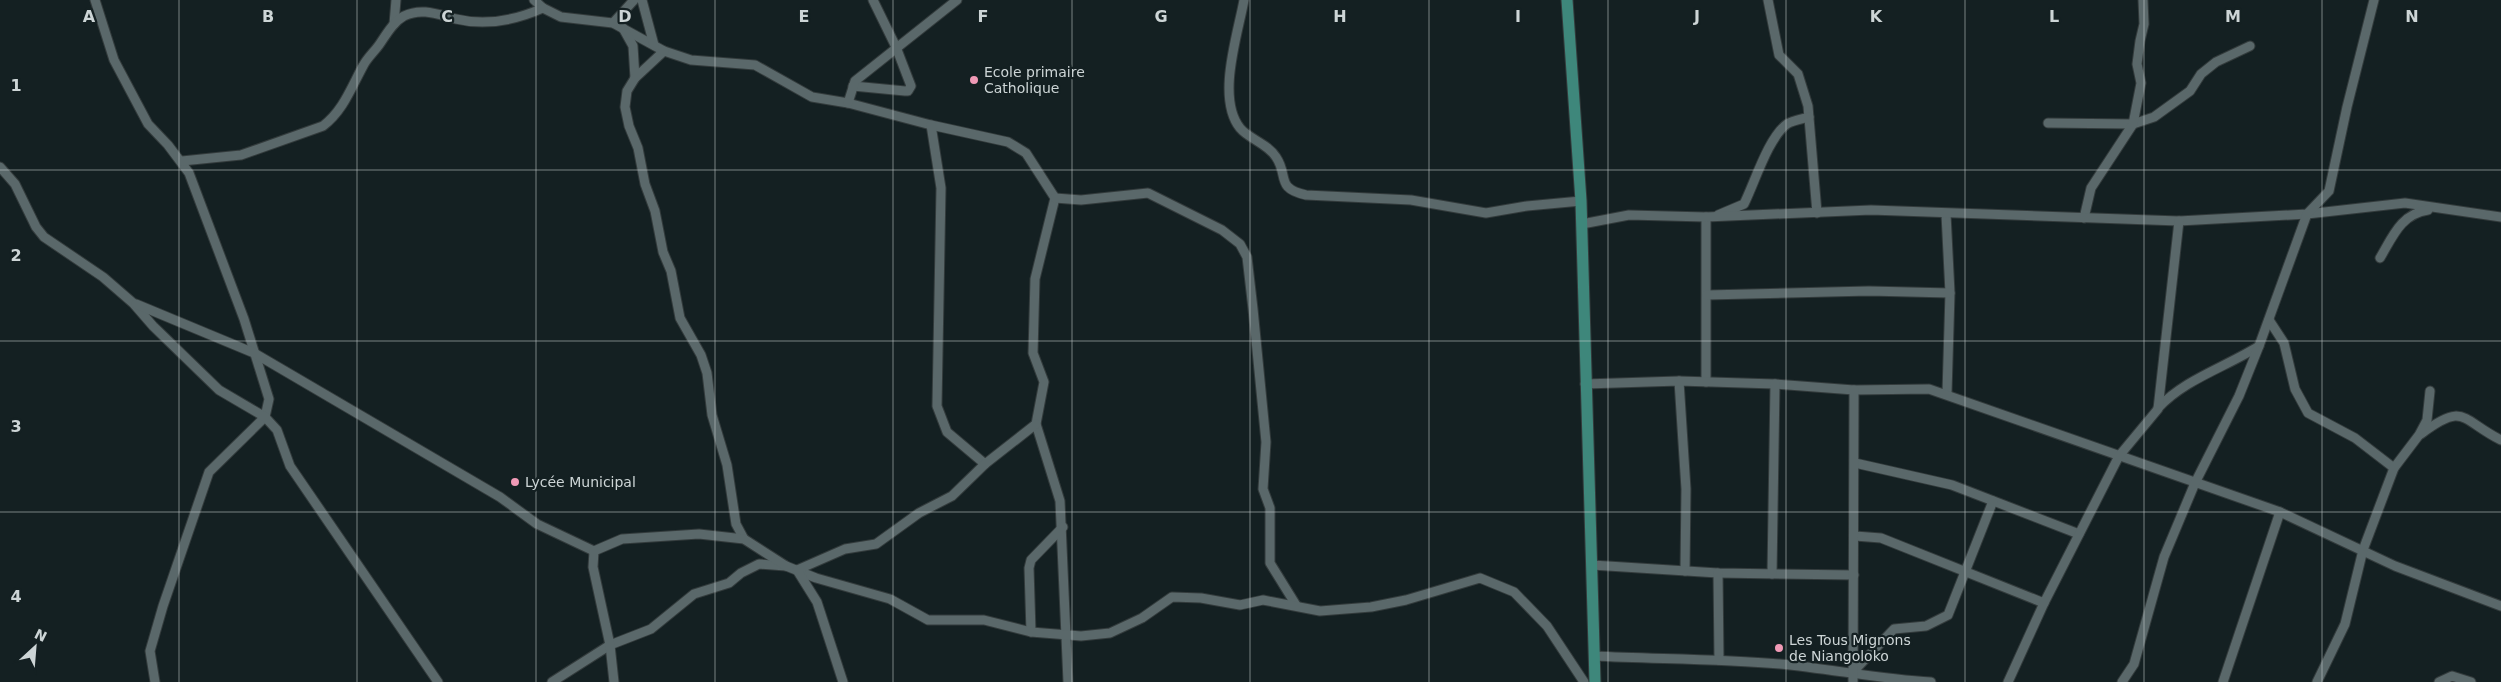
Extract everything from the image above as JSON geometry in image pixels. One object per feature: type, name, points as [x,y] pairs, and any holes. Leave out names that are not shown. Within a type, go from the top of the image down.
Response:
[{"type":"main road","points":[[1567,0],[1582,224],[1585,384],[1595,682]]},
{"type":"street","points":[[95,0],[114,60],[148,124],[182,161],[196,192],[244,319],[269,399],[265,417],[209,472],[163,606],[150,651],[155,682]]},
{"type":"street","points":[[394,24],[396,0]]},
{"type":"street","points":[[534,0],[542,8],[560,17],[613,23],[664,51],[708,63],[742,62],[755,65],[812,97],[848,103],[931,125],[1008,142],[1026,153],[1055,198],[1035,279],[1033,354],[1044,382],[1036,424],[1060,501],[1063,528],[1068,682]]},
{"type":"street","points":[[613,23],[634,0]]},
{"type":"street","points":[[642,0],[654,45]]},
{"type":"street","points":[[853,86],[908,91],[910,84],[896,47],[873,0]]},
{"type":"street","points":[[848,103],[855,81],[958,0]]},
{"type":"street","points":[[1244,0],[1228,89],[1232,113],[1240,128],[1275,155],[1280,165],[1282,181],[1294,192],[1306,195],[1411,200],[1485,213],[1528,206],[1581,201]]},
{"type":"street","points":[[1768,0],[1779,55],[1798,74],[1809,117],[1817,213]]},
{"type":"street","points":[[2084,218],[2091,188],[2133,124],[2141,83],[2138,64],[2140,40],[2144,24],[2143,0]]},
{"type":"street","points":[[2122,682],[2134,664],[2164,557],[2195,483],[2238,396],[2260,346],[2307,214],[2329,191],[2347,107],[2374,0]]},
{"type":"street","points":[[182,161],[241,155],[323,126],[334,117],[364,64],[394,24],[405,16],[420,12],[439,13],[457,19],[492,21],[513,19],[542,8]]},
{"type":"street","points":[[623,28],[633,46],[635,78]]},
{"type":"street","points":[[2048,123],[2133,124],[2163,112],[2190,91],[2201,74],[2216,62],[2250,46]]},
{"type":"street","points":[[664,51],[635,78],[628,91],[626,107],[629,126],[638,148],[645,184],[655,211],[662,252],[671,271],[680,318],[701,354],[707,373],[712,415],[727,465],[736,524],[744,539]]},
{"type":"street","points":[[1710,217],[1744,204],[1769,149],[1781,130],[1789,123],[1809,117]]},
{"type":"street","points":[[931,125],[941,188],[937,406],[947,432],[985,464]]},
{"type":"street","points":[[0,167],[15,184],[36,227],[44,237],[103,276],[134,303],[153,326],[219,390],[265,417],[276,430],[290,466],[438,682]]},
{"type":"street","points":[[1055,198],[1081,200],[1148,193],[1222,230],[1240,244],[1247,257],[1266,442],[1263,489],[1270,508],[1270,563],[1296,605]]},
{"type":"street","points":[[1582,224],[1629,215],[1710,217],[1871,210],[2180,221],[2307,214],[2405,204],[2501,217]]},
{"type":"street","points":[[2383,206],[2396,211],[2402,221]]},
{"type":"street","points":[[2380,258],[2402,221],[2418,211],[2438,208]]},
{"type":"street","points":[[1946,214],[1950,293],[1947,393]]},
{"type":"street","points":[[1706,382],[1710,217]]},
{"type":"street","points":[[2158,408],[2180,221]]},
{"type":"street","points":[[1707,295],[1869,291],[1950,293]]},
{"type":"street","points":[[134,303],[254,353],[500,497],[537,524],[594,551],[622,539],[699,534],[744,539],[786,566],[872,596],[890,600],[928,620],[984,620],[1031,632],[1081,636],[1110,633],[1142,618],[1172,597],[1201,598],[1240,605],[1263,600],[1320,611],[1371,607],[1406,600],[1480,578],[1514,592],[1547,626],[1584,682]]},
{"type":"street","points":[[2269,320],[2284,343],[2295,389],[2308,413],[2355,438],[2394,468]]},
{"type":"street","points":[[2008,682],[2044,603],[2120,456],[2158,408],[2170,396],[2207,373],[2232,363],[2260,346]]},
{"type":"street","points":[[1585,384],[1679,381],[1775,384],[1854,390],[1929,389],[1947,393],[1986,410],[2280,512],[2395,566],[2501,606]]},
{"type":"street","points":[[1679,381],[1686,488],[1686,571]]},
{"type":"street","points":[[1772,574],[1775,384]]},
{"type":"street","points":[[1853,682],[1854,390]]},
{"type":"street","points":[[2317,682],[2345,624],[2362,550],[2394,468],[2419,435],[2427,420],[2430,391]]},
{"type":"street","points":[[2419,435],[2441,419],[2453,416],[2467,418],[2501,440]]},
{"type":"street","points":[[797,570],[845,550],[876,544],[920,513],[952,496],[985,464],[1036,424]]},
{"type":"street","points":[[1855,463],[1952,485],[2079,534]]},
{"type":"street","points":[[1853,672],[1894,629],[1926,626],[1948,615],[1993,501]]},
{"type":"street","points":[[2223,682],[2280,512]]},
{"type":"street","points":[[1031,632],[1029,568],[1031,560],[1063,528]]},
{"type":"street","points":[[1855,536],[1881,538],[2044,603]]},
{"type":"street","points":[[594,551],[592,567],[610,645],[614,682]]},
{"type":"street","points":[[552,682],[610,645],[651,630],[694,594],[729,582],[759,564],[786,566]]},
{"type":"street","points":[[1592,565],[1718,573],[1854,575]]},
{"type":"street","points":[[797,570],[817,602],[843,682]]},
{"type":"street","points":[[1718,573],[1719,660]]},
{"type":"street","points":[[1594,656],[1656,660],[1719,660],[1853,672],[1931,682]]},
{"type":"street","points":[[2439,682],[2452,676],[2471,682]]},
{"type":"place","name":"Ecole primaire Catholique","points":[[974,80]]},
{"type":"place","name":"Lycée Municipal","points":[[515,482]]},
{"type":"place","name":"Les Tous Mignons de Niangoloko","points":[[1779,648]]}]
